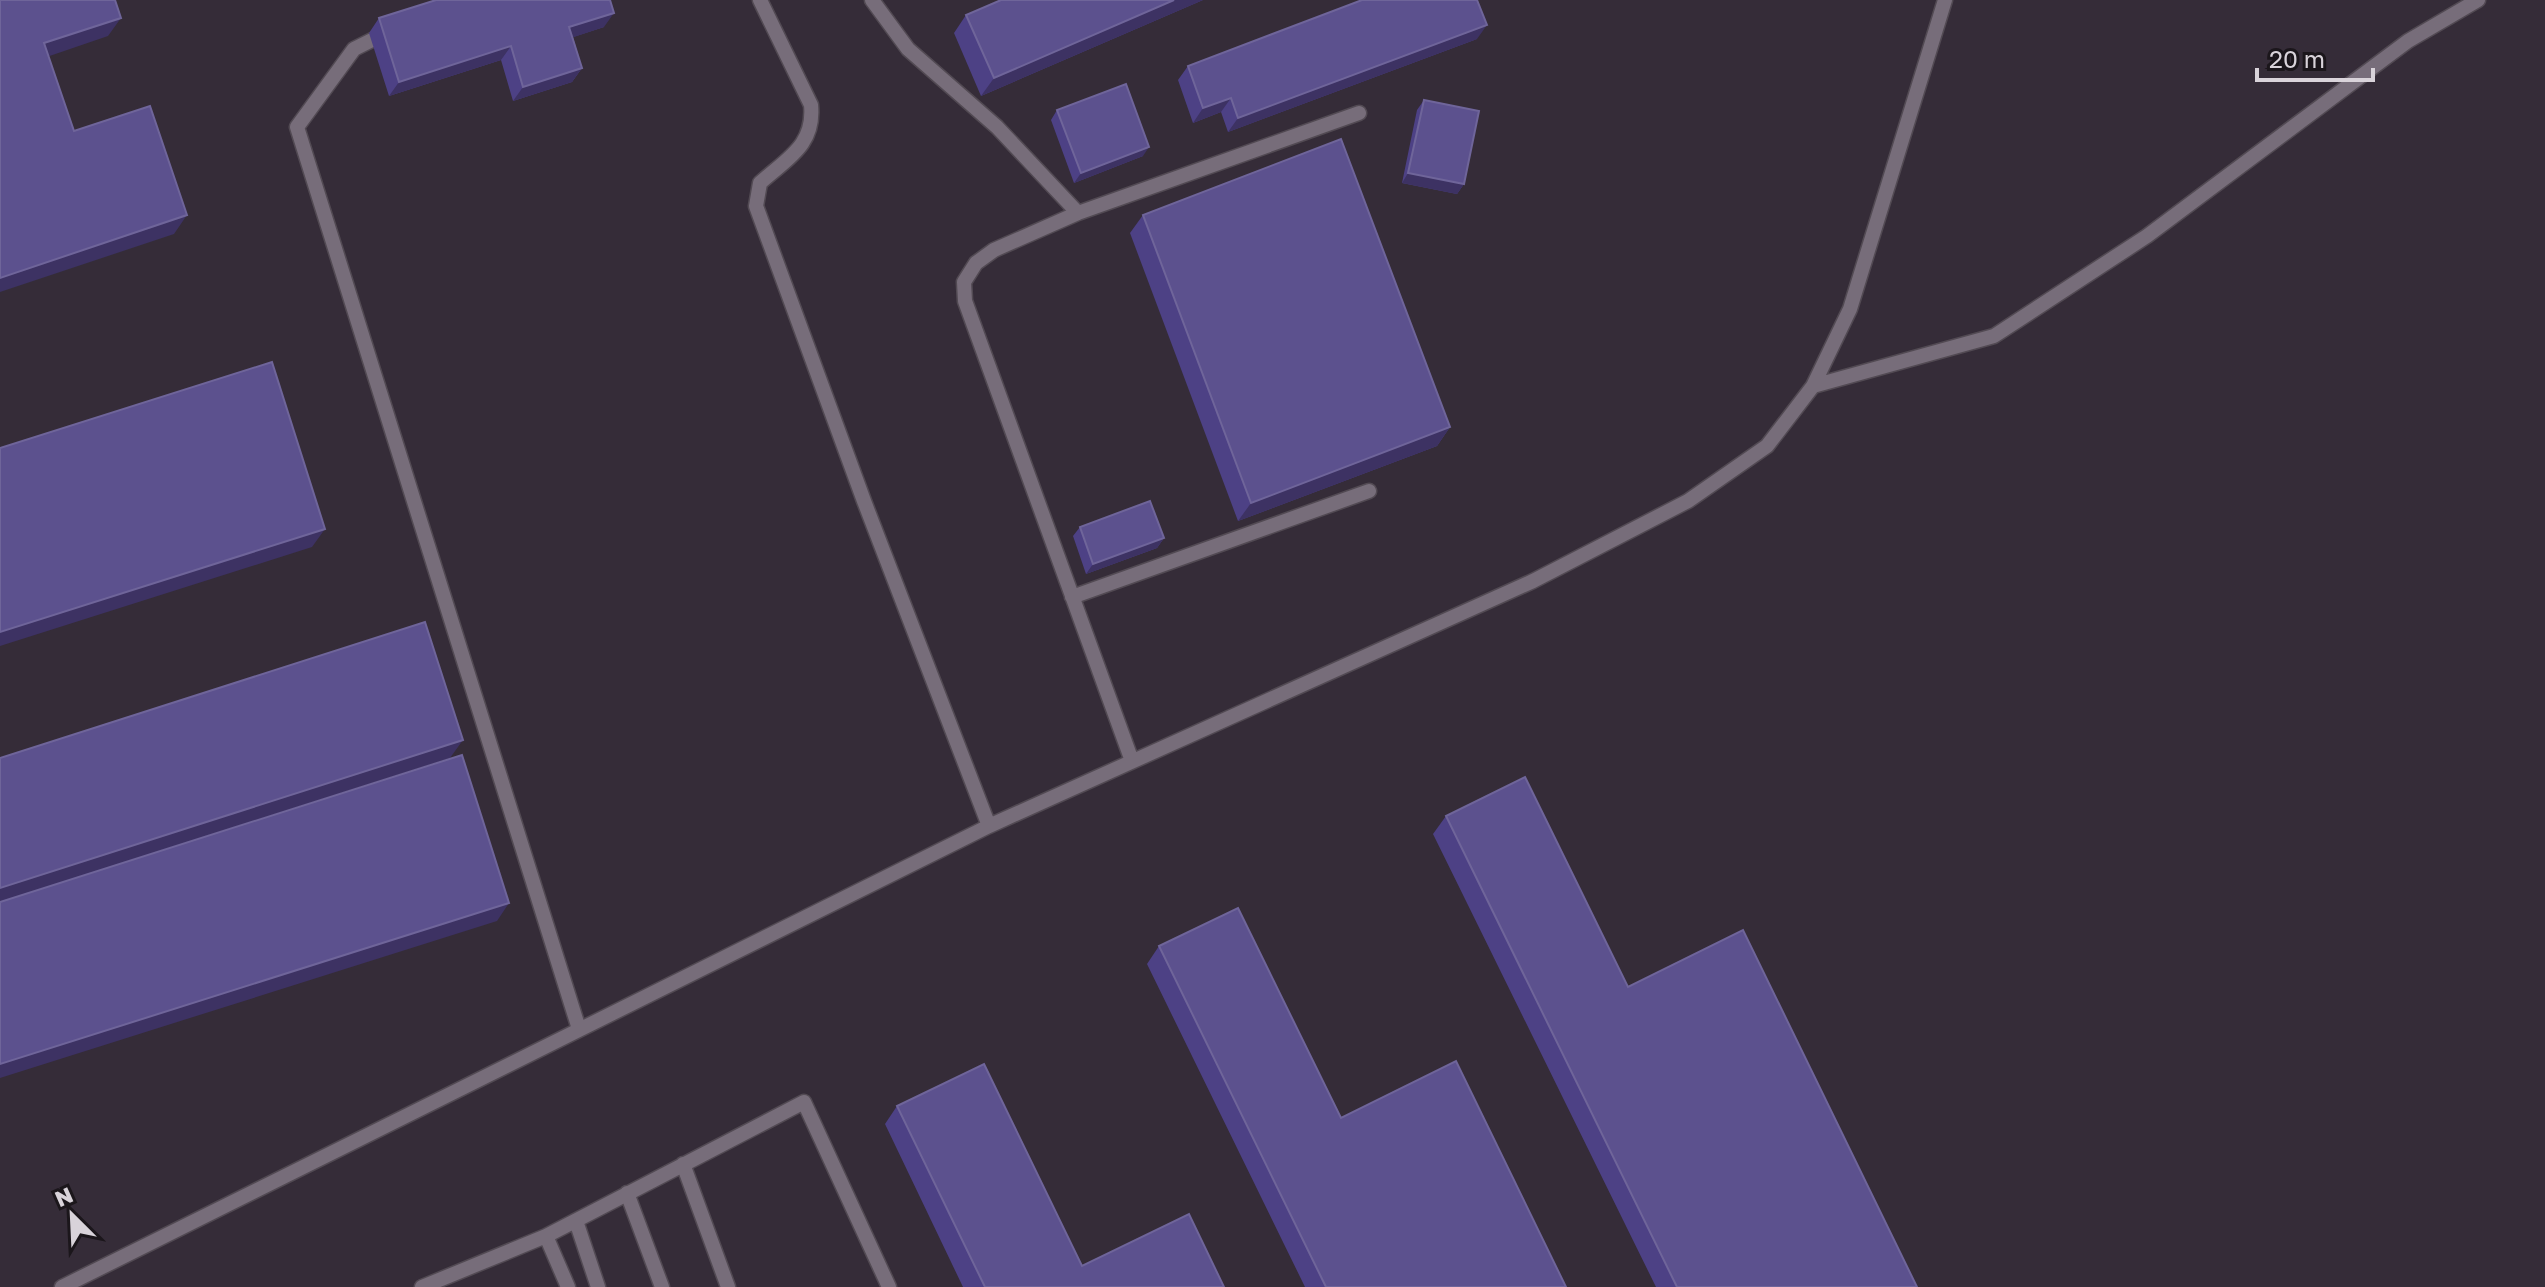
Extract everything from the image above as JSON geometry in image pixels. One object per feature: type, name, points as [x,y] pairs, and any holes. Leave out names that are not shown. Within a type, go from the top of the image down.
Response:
[{"type":"lane","points":[[760,0],[811,105],[812,117],[802,149],[760,183],[756,206],[989,826]]},
{"type":"lane","points":[[872,0],[908,49],[997,127],[1078,213]]},
{"type":"lane","points":[[62,1287],[989,826],[1533,581],[1688,501],[1767,446],[1813,386],[1850,309],[1945,0]]},
{"type":"lane","points":[[1813,386],[1994,336],[2147,236],[2408,41],[2478,0]]},
{"type":"lane","points":[[395,28],[354,49],[297,127],[579,1029]]},
{"type":"lane","points":[[1132,761],[965,301],[964,282],[976,263],[994,250],[1078,213],[1359,113]]},
{"type":"lane","points":[[1072,597],[1369,491]]},
{"type":"lane","points":[[422,1287],[546,1236],[804,1102],[889,1287]]},
{"type":"lane","points":[[683,1164],[728,1287]]},
{"type":"lane","points":[[627,1193],[662,1287]]},
{"type":"lane","points":[[576,1221],[598,1287]]},
{"type":"lane","points":[[546,1236],[568,1287]]},
{"type":"building","points":[[0,0],[115,0],[121,18],[44,43],[74,131],[150,106],[187,215],[0,278]]},
{"type":"building","points":[[436,0],[610,0],[614,13],[569,27],[582,68],[523,87],[511,46],[399,82],[379,18]]},
{"type":"building","points":[[1001,0],[1174,0],[994,78],[966,15]]},
{"type":"building","points":[[1362,0],[1477,0],[1487,25],[1238,118],[1231,98],[1203,108],[1188,66]]},
{"type":"building","points":[[1126,84],[1149,147],[1081,173],[1057,110]]},
{"type":"building","points":[[1424,100],[1479,111],[1464,184],[1408,173]]},
{"type":"building","points":[[1341,139],[1450,427],[1251,503],[1143,215]]},
{"type":"building","points":[[272,362],[325,529],[0,632],[0,448]]},
{"type":"building","points":[[1150,501],[1164,538],[1093,564],[1080,527]]},
{"type":"building","points":[[425,622],[463,740],[0,888],[0,758]]},
{"type":"building","points":[[462,755],[509,903],[0,1064],[0,902]]},
{"type":"building","points":[[1525,777],[1628,987],[1743,930],[1917,1287],[1677,1287],[1446,816]]},
{"type":"building","points":[[1238,908],[1341,1118],[1456,1061],[1566,1287],[1326,1287],[1159,946]]},
{"type":"building","points":[[984,1064],[1082,1266],[1189,1214],[1224,1287],[985,1287],[897,1106]]}]
